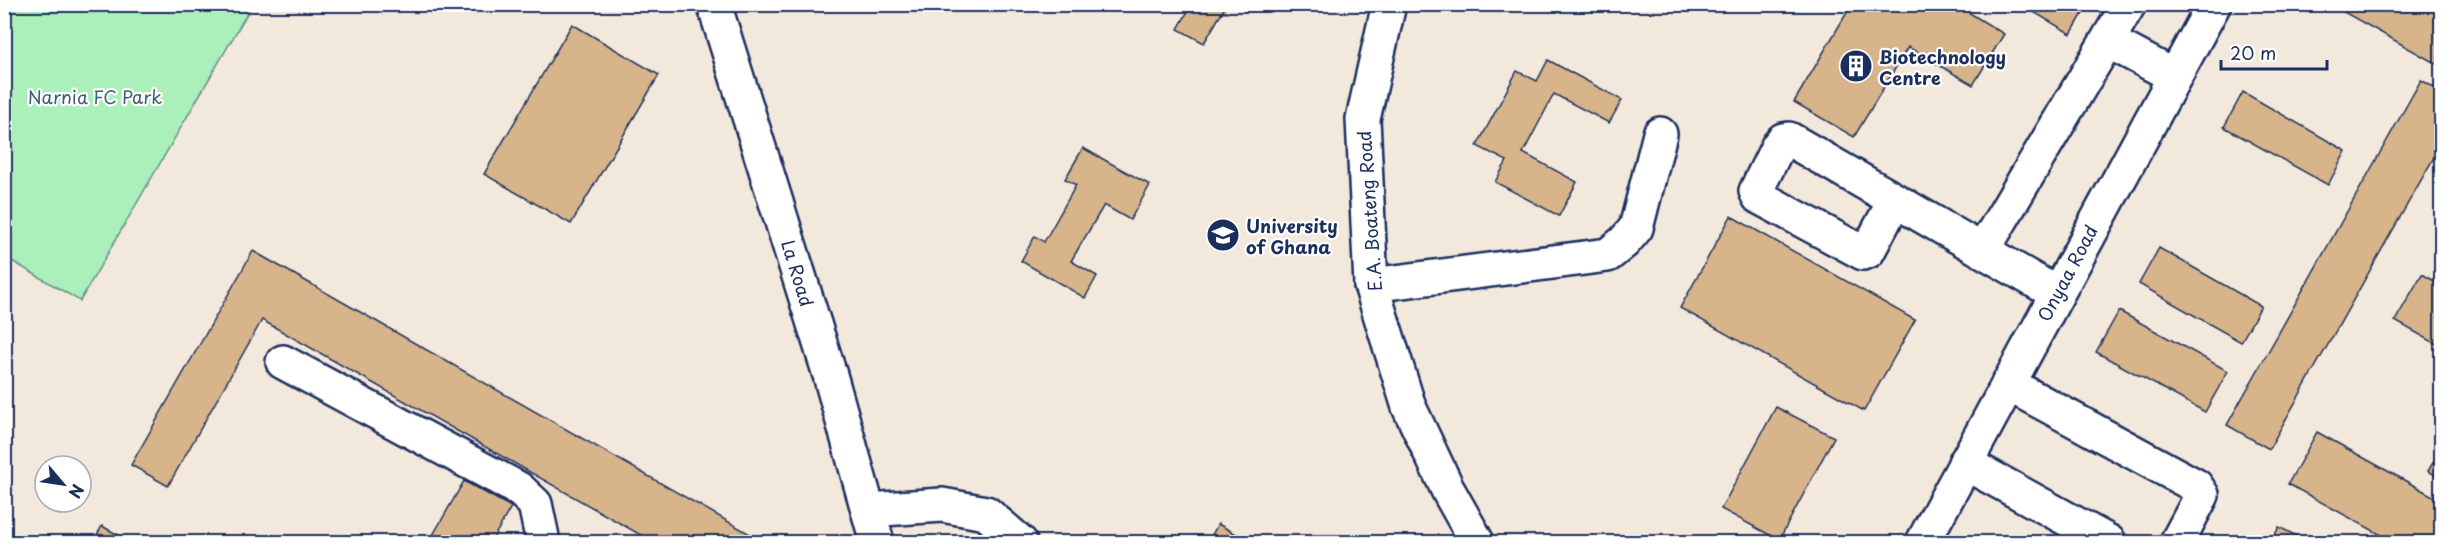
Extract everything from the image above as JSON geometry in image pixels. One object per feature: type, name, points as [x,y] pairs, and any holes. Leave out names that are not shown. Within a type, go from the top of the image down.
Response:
[{"type":"street","name":"La Road","points":[[714,4],[830,375],[878,543]]},
{"type":"street","name":"E.A. Boateng Road","points":[[1389,4],[1363,119],[1371,285],[1409,407],[1449,492],[1477,543]]},
{"type":"street","points":[[1983,250],[2129,4]]},
{"type":"street","name":"Onyaa Road","points":[[1923,543],[2214,4]]},
{"type":"street","points":[[2108,41],[2174,76]]},
{"type":"street","points":[[1371,285],[1608,255],[1636,228],[1660,134]]},
{"type":"street","points":[[1895,200],[2056,293]]},
{"type":"street","points":[[283,362],[519,489],[535,504],[543,541]]},
{"type":"street","points":[[2008,384],[2196,486],[2202,495],[2177,543]]},
{"type":"street","points":[[1965,463],[2109,543]]},
{"type":"street","points":[[868,510],[942,505],[986,513],[1020,543]]},
{"type":"shaded area","name":"University of Ghana","points":[[4,5],[2441,5],[2441,542],[5,542]]},
{"type":"green space","name":"Narnia FC Park","points":[[5,4],[252,5],[80,301],[5,257]]},
{"type":"building","points":[[1192,4],[1227,4],[1204,43],[1178,29]]},
{"type":"building","name":"Biotechnology Centre","points":[[1852,4],[1955,4],[2004,34],[1973,85],[1908,47],[1854,137],[1794,102]]},
{"type":"building","points":[[2020,4],[2087,4],[2088,5],[2071,34]]},
{"type":"building","points":[[2346,4],[2442,4],[2442,67],[2342,11]]},
{"type":"building","points":[[572,24],[659,75],[571,224],[484,174]]},
{"type":"building","points":[[1548,60],[1622,100],[1609,123],[1554,94],[1523,153],[1577,182],[1559,216],[1495,182],[1507,161],[1477,146],[1517,71],[1537,81]]},
{"type":"building","points":[[2421,80],[2442,92],[2442,143],[2269,449],[2227,425]]},
{"type":"building","points":[[2243,92],[2346,151],[2328,185],[2224,127]]},
{"type":"building","points":[[1083,148],[1150,185],[1130,220],[1104,205],[1071,261],[1097,276],[1085,298],[1021,261],[1035,236],[1044,242],[1076,185],[1065,179]]},
{"type":"building","points":[[1731,216],[1915,320],[1864,411],[1680,308]]},
{"type":"building","points":[[2159,248],[2261,306],[2241,342],[2139,284]]},
{"type":"building","points":[[253,251],[764,542],[653,542],[262,320],[168,486],[131,465]]},
{"type":"building","points":[[2422,274],[2442,285],[2442,347],[2395,321]]},
{"type":"building","points":[[2119,311],[2228,371],[2205,412],[2096,352]]},
{"type":"building","points":[[1776,407],[1834,437],[1779,540],[1721,509]]},
{"type":"building","points":[[2317,432],[2442,501],[2442,542],[2394,542],[2288,484]]},
{"type":"building","points":[[2442,448],[2442,479],[2428,471]]},
{"type":"building","points":[[464,481],[511,507],[491,542],[429,542]]},
{"type":"building","points":[[1218,524],[1247,540],[1245,542],[1208,542]]},
{"type":"building","points":[[102,526],[131,542],[93,542]]},
{"type":"building","points":[[2279,527],[2308,542],[2271,542]]},
{"type":"place","name":"Biotechnology Centre","points":[[1856,66]]},
{"type":"place","name":"University of Ghana","points":[[1223,235]]}]
